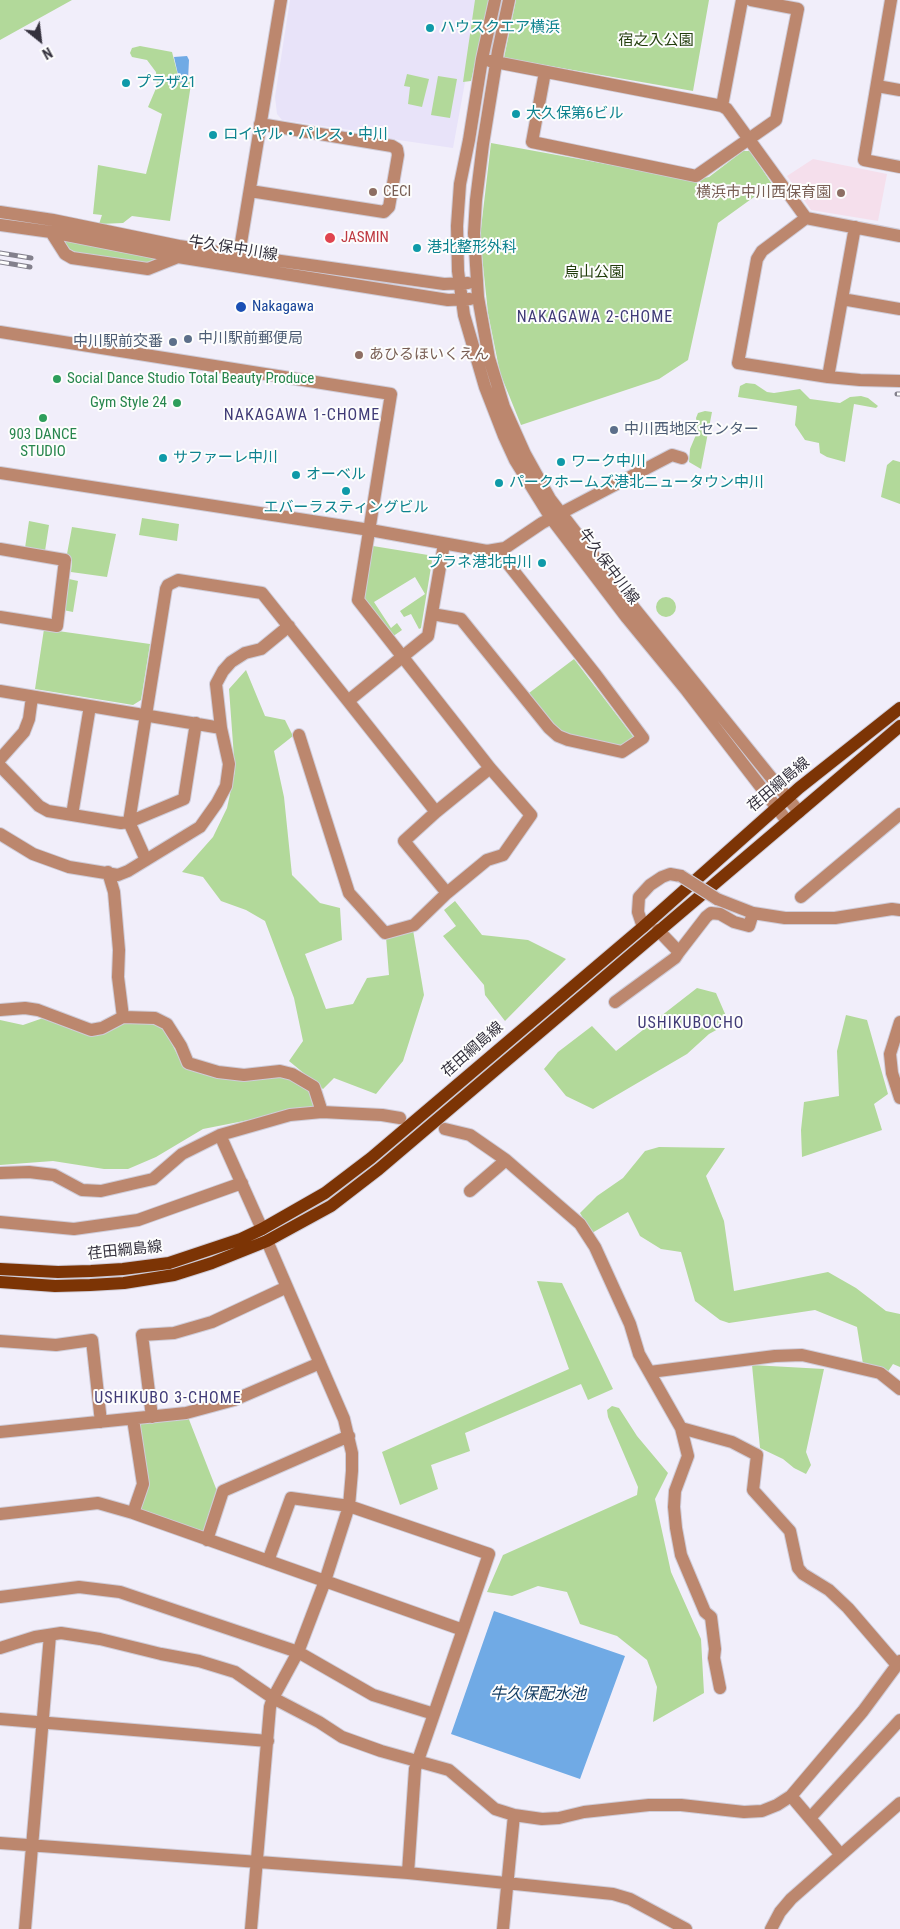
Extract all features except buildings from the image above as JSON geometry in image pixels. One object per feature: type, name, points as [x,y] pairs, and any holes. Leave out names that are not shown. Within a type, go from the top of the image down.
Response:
[{"type":"main road","name":"荏田綱島線","points":[[0,1269],[58,1272],[123,1269],[169,1263],[265,1235],[371,1158],[643,927],[776,808],[900,708]]},
{"type":"main road","name":"荏田綱島線","points":[[0,1282],[55,1286],[124,1283],[174,1275],[212,1263],[265,1235],[331,1206],[379,1169],[900,726]]},
{"type":"street","points":[[238,260],[281,0]]},
{"type":"street","points":[[460,284],[457,226],[460,184],[465,153],[470,140],[482,59],[495,0]]},
{"type":"street","points":[[476,282],[474,233],[476,200],[496,62],[509,0]]},
{"type":"street","points":[[722,106],[742,0]]},
{"type":"street","points":[[545,72],[532,142],[696,176],[776,120],[798,9],[751,0]]},
{"type":"street","points":[[891,0],[891,14],[864,160],[900,167]]},
{"type":"street","points":[[482,59],[722,106],[727,109],[806,218],[900,236]]},
{"type":"street","points":[[877,86],[900,90]]},
{"type":"street","points":[[250,191],[384,212],[389,207],[397,163],[398,151],[392,146],[260,124]]},
{"type":"street","name":"牛久保中川線","points":[[0,212],[99,229],[238,260],[448,300],[478,297]]},
{"type":"street","points":[[806,218],[762,251],[756,259],[738,362],[828,377],[860,380],[900,380]]},
{"type":"street","name":"牛久保中川線","points":[[0,225],[51,232],[178,257],[238,260],[444,284],[476,282],[489,358],[504,407],[556,516],[635,609],[799,812]]},
{"type":"street","points":[[828,377],[854,226]]},
{"type":"street","points":[[51,232],[65,254],[72,258],[148,269],[178,257]]},
{"type":"street","name":"牛久保中川線","points":[[460,284],[462,300],[478,362],[494,412],[519,467],[556,516],[627,618],[687,691],[787,821]]},
{"type":"street","points":[[842,299],[900,309]]},
{"type":"street","points":[[0,332],[391,394],[358,600],[490,768],[531,815],[503,855],[487,860],[447,893],[414,924],[385,934],[349,892],[299,735]]},
{"type":"street","points":[[0,473],[370,530],[487,551],[497,550],[512,544],[556,516],[672,455],[682,458]]},
{"type":"street","points":[[348,701],[428,636],[444,544]]},
{"type":"street","points":[[0,549],[65,560],[56,626],[0,617]]},
{"type":"street","points":[[432,614],[462,619],[558,736],[622,752],[643,738],[596,675],[497,550]]},
{"type":"street","points":[[146,860],[129,822],[166,589],[171,582],[178,580],[262,593],[436,812]]},
{"type":"street","points":[[0,834],[33,854],[69,868],[108,872],[118,875],[200,826],[217,803],[226,786],[229,764],[221,728],[216,684],[223,671],[232,662],[245,653],[261,649],[289,626]]},
{"type":"street","points":[[0,692],[221,728]]},
{"type":"street","points":[[0,759],[24,732],[29,719],[32,697]]},
{"type":"street","points":[[72,815],[90,706]]},
{"type":"street","points":[[0,766],[40,806],[48,811],[120,823],[129,822],[184,799],[196,723]]},
{"type":"street","points":[[447,893],[404,841],[490,768]]},
{"type":"street","points":[[801,897],[900,814]]},
{"type":"street","points":[[108,872],[114,892],[119,950],[118,977],[123,1017]]},
{"type":"street","points":[[643,927],[638,912],[639,897],[650,885],[670,874],[681,876],[717,899],[753,913],[835,918],[892,908],[900,910]]},
{"type":"street","points":[[615,1002],[675,958],[706,917],[712,913],[720,914],[734,922],[749,926],[753,913]]},
{"type":"street","points":[[658,930],[679,952]]},
{"type":"street","points":[[0,1010],[25,1008],[38,1010],[90,1030],[102,1028],[123,1017],[155,1018],[167,1024],[188,1062],[218,1072],[244,1075],[280,1072],[292,1074],[314,1088],[322,1112]]},
{"type":"street","points":[[900,1022],[892,1073],[900,1098]]},
{"type":"street","points":[[0,1173],[29,1172],[54,1175],[82,1190],[101,1191],[153,1179],[182,1154],[220,1135],[290,1115],[322,1112],[382,1115],[400,1118]]},
{"type":"street","points":[[445,1129],[470,1135],[506,1160],[580,1224],[595,1247],[630,1324],[639,1354],[681,1428],[688,1456],[674,1491],[676,1528],[681,1555],[705,1612],[711,1617],[715,1649],[714,1658],[720,1688]]},
{"type":"street","points":[[220,1135],[344,1419],[349,1436],[352,1471],[350,1506],[325,1581],[298,1652],[270,1707],[252,1929]]},
{"type":"street","points":[[470,1191],[506,1160]]},
{"type":"street","points":[[0,1222],[74,1229],[138,1220],[242,1183]]},
{"type":"street","points":[[152,1417],[142,1335],[174,1333],[212,1322],[288,1287]]},
{"type":"street","points":[[0,1341],[56,1344],[92,1340],[100,1422]]},
{"type":"street","points":[[650,1372],[766,1357],[802,1355],[880,1373],[900,1389]]},
{"type":"street","points":[[0,1432],[186,1414],[234,1400],[320,1363]]},
{"type":"street","points":[[133,1419],[143,1484],[133,1513]]},
{"type":"street","points":[[0,1648],[35,1637],[61,1633],[100,1639],[199,1661],[235,1672],[273,1698],[319,1722],[342,1737],[381,1751],[449,1770],[495,1809],[514,1815],[542,1819],[559,1818],[592,1811],[649,1805],[681,1805],[744,1812],[762,1812],[791,1796],[862,1711],[899,1663],[829,1590],[803,1574],[798,1568],[790,1531],[753,1490],[757,1454],[732,1442],[681,1428]]},
{"type":"street","points":[[207,1540],[223,1491],[349,1436]]},
{"type":"street","points":[[268,1561],[291,1498],[350,1506],[489,1554],[417,1761],[412,1801],[408,1873]]},
{"type":"street","points":[[0,1514],[98,1503],[133,1513],[463,1630]]},
{"type":"street","points":[[0,1597],[79,1587],[112,1590],[298,1652],[373,1695],[434,1714]]},
{"type":"street","points":[[25,1929],[50,1635]]},
{"type":"street","points":[[0,1719],[268,1741]]},
{"type":"street","points":[[810,1818],[900,1720]]},
{"type":"street","points":[[791,1796],[841,1855]]},
{"type":"street","points":[[771,1929],[780,1912],[791,1899],[900,1803]]},
{"type":"street","points":[[503,1929],[514,1815]]},
{"type":"street","points":[[0,1843],[408,1873],[613,1894],[630,1899],[686,1929]]},
{"type":"shaded area","name":"ハウスクエア横浜","points":[[290,0],[480,0],[453,148],[371,136],[371,133],[282,120],[277,114],[275,97]]},
{"type":"shaded area","name":"横浜市中川西保育園","points":[[813,159],[887,174],[878,221],[811,210],[787,176]]},
{"type":"green space","points":[[0,0],[72,0],[0,40]]},
{"type":"green space","points":[[475,0],[489,0],[471,81],[463,82]]},
{"type":"green space","name":"宿之入公園","points":[[516,0],[709,0],[693,91],[504,58]]},
{"type":"green space","points":[[140,46],[172,52],[180,83],[188,80],[191,84],[170,221],[132,216],[123,223],[99,224],[102,215],[93,214],[98,165],[146,174],[162,114],[148,107],[157,86],[156,72],[147,60],[132,57],[130,53],[132,48]]},
{"type":"green space","points":[[407,74],[429,79],[422,107],[408,104],[410,87],[404,86]]},
{"type":"green space","points":[[438,76],[457,79],[450,118],[431,115]]},
{"type":"green space","name":"烏山公園","points":[[491,143],[694,180],[709,177],[743,151],[750,151],[772,184],[718,223],[688,360],[659,379],[521,425],[500,373],[488,313],[480,237]]},
{"type":"green space","points":[[62,239],[159,258],[149,263],[77,253],[68,248]]},
{"type":"green space","points":[[746,383],[755,384],[767,392],[774,393],[800,389],[810,399],[840,403],[850,397],[861,396],[868,398],[878,406],[876,408],[854,404],[845,462],[827,457],[820,453],[819,443],[805,440],[795,425],[797,406],[738,397],[740,386]]},
{"type":"green space","points":[[712,412],[701,469],[689,462],[690,449],[698,430],[696,418],[698,413]]},
{"type":"green space","points":[[893,460],[900,462],[900,504],[881,497],[887,465]]},
{"type":"green space","points":[[142,518],[179,524],[177,541],[139,535]]},
{"type":"green space","points":[[29,521],[49,525],[45,551],[25,548]]},
{"type":"green space","points":[[72,527],[116,534],[107,577],[71,572],[72,561],[70,561],[67,554]]},
{"type":"green space","points":[[373,546],[428,555],[432,561],[421,628],[419,629],[411,614],[404,617],[400,611],[425,594],[415,577],[374,602],[391,628],[397,623],[402,630],[392,637],[367,606],[363,596]]},
{"type":"green space","points":[[69,579],[78,581],[73,612],[63,610]]},
{"type":"green space","points":[[666,597],[673,600],[676,607],[673,614],[666,617],[659,614],[656,607],[659,600]]},
{"type":"green space","points":[[44,629],[150,644],[141,700],[133,705],[35,689]]},
{"type":"green space","points":[[574,659],[635,739],[624,747],[560,733],[529,693]]},
{"type":"green space","points":[[246,670],[265,716],[285,720],[293,736],[274,751],[284,797],[292,875],[320,903],[340,908],[342,940],[305,954],[326,1009],[353,1004],[367,978],[389,975],[386,937],[413,930],[424,995],[403,1061],[376,1094],[334,1078],[323,1089],[289,1061],[303,1041],[294,998],[265,921],[246,910],[221,901],[203,877],[182,872],[213,837],[227,808],[235,771],[229,689]]},
{"type":"green space","points":[[455,901],[482,935],[528,940],[566,959],[505,1021],[485,995],[484,985],[443,936],[456,926],[444,910]]},
{"type":"green space","points":[[697,988],[716,993],[729,1023],[709,1034],[687,1054],[593,1109],[566,1096],[544,1069],[558,1052],[592,1026],[616,1051]]},
{"type":"green space","points":[[846,1015],[867,1020],[888,1094],[874,1104],[882,1130],[802,1157],[801,1130],[804,1102],[839,1096],[837,1051]]},
{"type":"green space","points":[[49,1016],[109,1028],[125,1020],[151,1023],[165,1030],[180,1060],[208,1076],[294,1078],[312,1088],[315,1107],[203,1129],[156,1157],[128,1169],[104,1169],[53,1161],[0,1165],[0,1020],[23,1025]]},
{"type":"green space","points":[[659,1147],[725,1148],[706,1176],[724,1221],[734,1291],[828,1272],[856,1288],[886,1311],[900,1314],[900,1367],[893,1364],[887,1373],[863,1364],[857,1327],[815,1310],[729,1323],[720,1320],[695,1301],[681,1252],[661,1249],[640,1236],[628,1212],[592,1233],[580,1213],[597,1196],[623,1178],[645,1151]]},
{"type":"green space","points":[[537,1281],[562,1283],[613,1389],[588,1400],[581,1384],[465,1433],[470,1451],[431,1465],[438,1489],[400,1505],[382,1452],[569,1369]]},
{"type":"green space","points":[[752,1365],[824,1369],[806,1452],[811,1465],[806,1474],[794,1468],[783,1459],[760,1448]]},
{"type":"green space","points":[[612,1406],[619,1408],[637,1436],[668,1473],[655,1499],[671,1572],[701,1639],[704,1693],[653,1722],[657,1687],[647,1660],[617,1636],[580,1624],[567,1592],[538,1586],[512,1596],[487,1592],[503,1555],[637,1495],[638,1487],[608,1417],[607,1410]]},
{"type":"green space","points":[[188,1417],[217,1491],[204,1534],[139,1510],[138,1424],[156,1419]]},
{"type":"water","points":[[187,56],[189,60],[188,80],[180,83],[174,57]]},
{"type":"water","name":"牛久保配水池","points":[[494,1611],[625,1656],[580,1779],[451,1734]]},
{"type":"railway","points":[[0,253],[31,258]]},
{"type":"railway","points":[[0,262],[30,267]]},
{"type":"place","name":"ハウスクエア横浜","points":[[430,28]]},
{"type":"place","name":"プラザ21","points":[[126,83]]},
{"type":"place","name":"大久保第6ビル","points":[[516,114]]},
{"type":"place","name":"ロイヤル・パレス・中川","points":[[213,135]]},
{"type":"place","name":"CECI","points":[[373,192]]},
{"type":"place","name":"横浜市中川西保育園","points":[[841,193]]},
{"type":"place","name":"JASMIN","points":[[330,238]]},
{"type":"place","name":"港北整形外科","points":[[417,248]]},
{"type":"place","name":"Nakagawa","points":[[241,307]]},
{"type":"place","name":"中川駅前郵便局","points":[[188,339]]},
{"type":"place","name":"中川駅前交番","points":[[173,342]]},
{"type":"place","name":"あひるほいくえん","points":[[359,355]]},
{"type":"place","name":"Social Dance Studio Total Beauty Produce","points":[[57,379]]},
{"type":"place","name":"Gym Style 24","points":[[177,403]]},
{"type":"place","name":"903 DANCE STUDIO","points":[[43,418]]},
{"type":"place","name":"中川西地区センター","points":[[614,430]]},
{"type":"place","name":"サファーレ中川","points":[[163,458]]},
{"type":"place","name":"ワーク中川","points":[[561,462]]},
{"type":"place","name":"オーベル","points":[[296,475]]},
{"type":"place","name":"パークホームズ港北ニュータウン中川","points":[[499,483]]},
{"type":"place","name":"エバーラスティングビル","points":[[346,491]]},
{"type":"place","name":"プラネ港北中川","points":[[542,563]]},
{"type":"district","name":"NAKAGAWA 2-CHOME","points":[[595,318]]},
{"type":"district","name":"NAKAGAWA 1-CHOME","points":[[302,416]]},
{"type":"district","name":"USHIKUBOCHO","points":[[691,1024]]},
{"type":"district","name":"USHIKUBO 3-CHOME","points":[[168,1399]]}]
